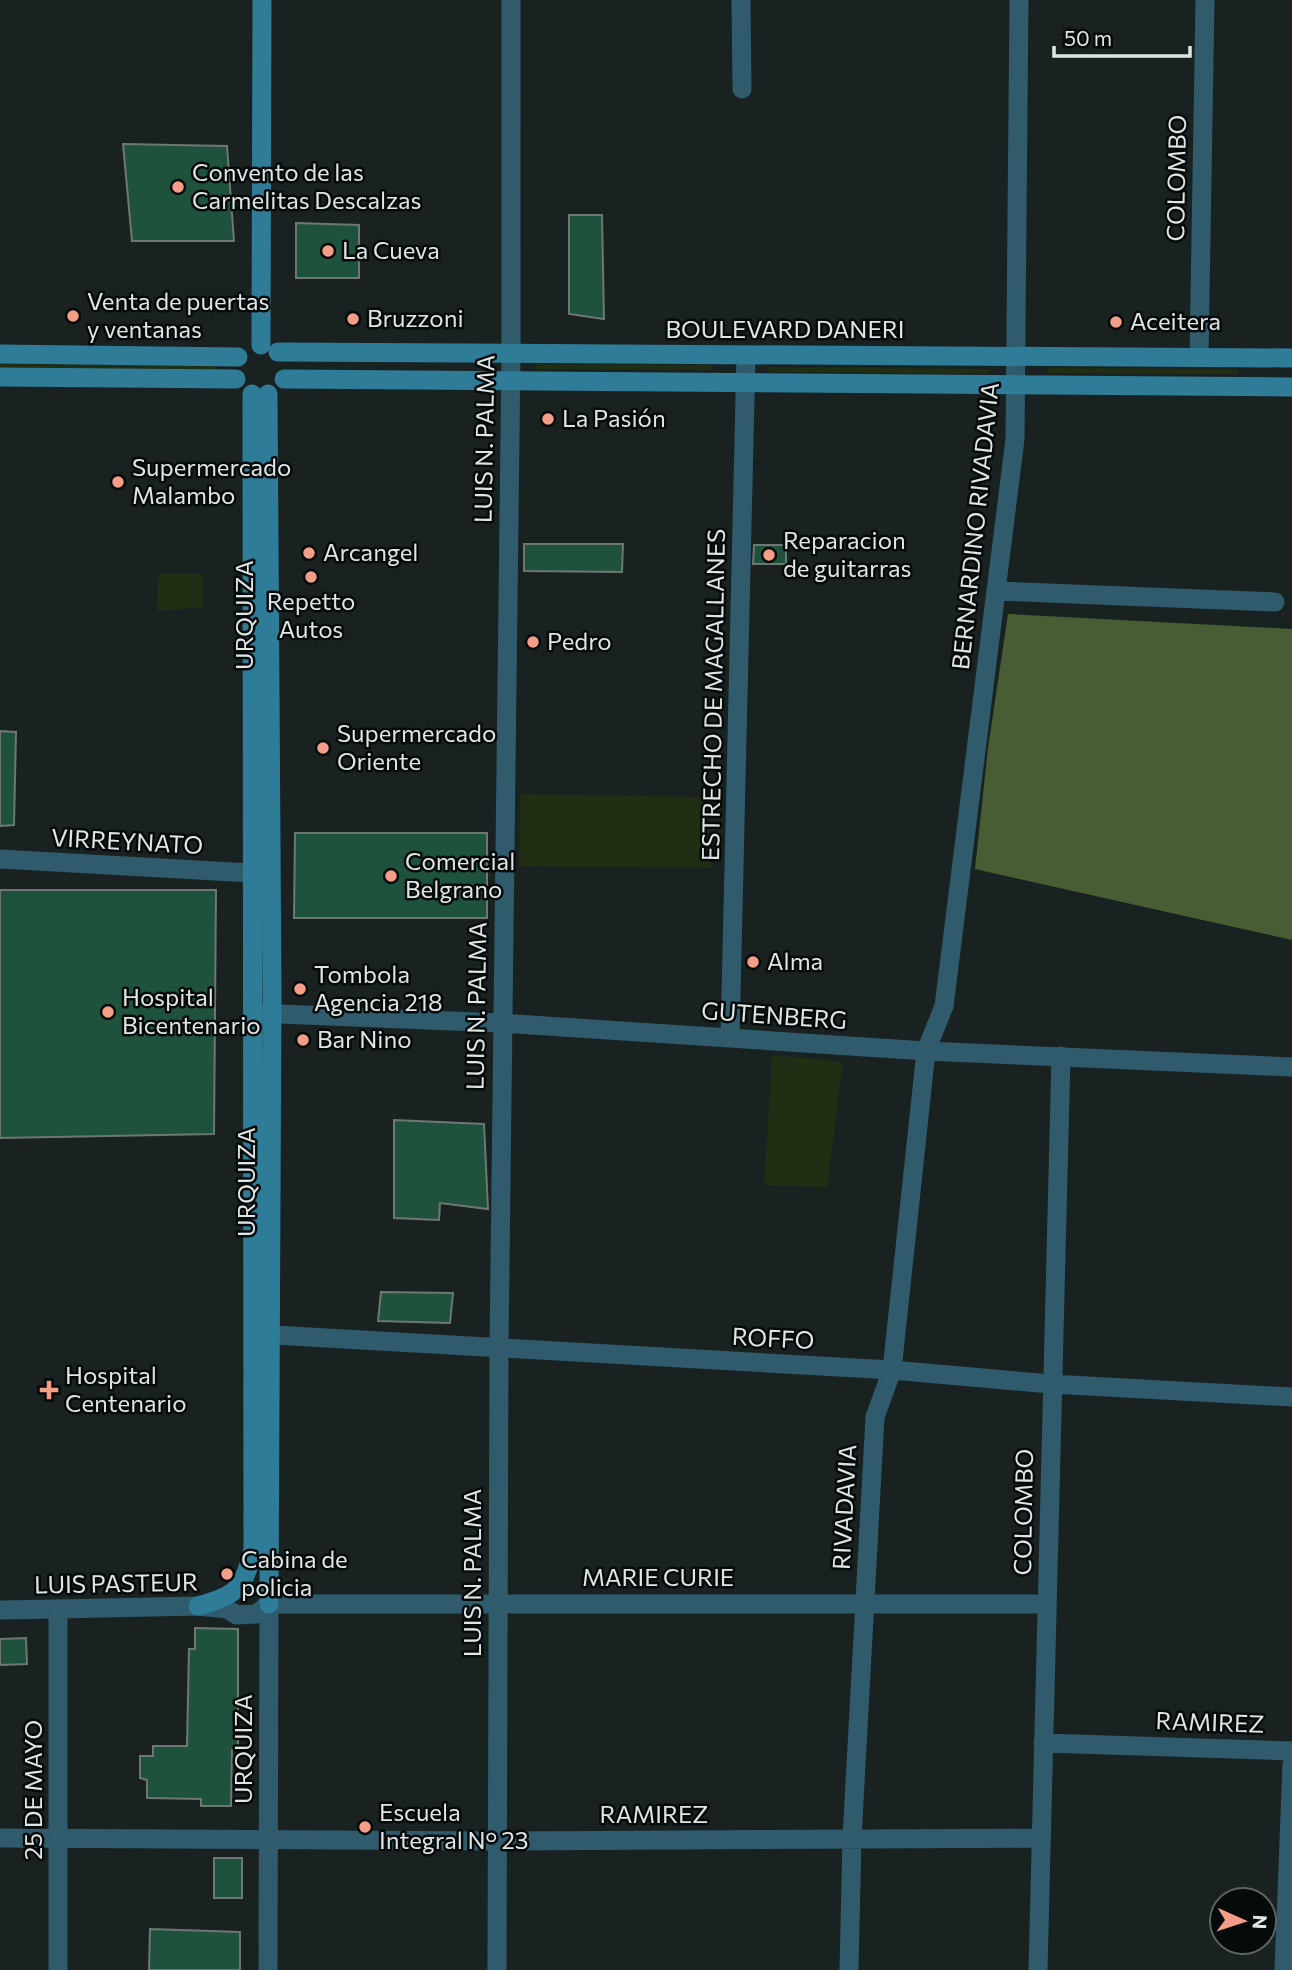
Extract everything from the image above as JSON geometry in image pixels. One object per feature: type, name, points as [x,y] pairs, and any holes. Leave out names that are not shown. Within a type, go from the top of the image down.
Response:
[{"type":"main road","points":[[262,0],[270,348],[285,364],[284,379]]},
{"type":"main road","points":[[0,354],[238,357],[248,348],[270,348]]},
{"type":"main road","name":"BOULEVARD DANERI","points":[[270,348],[396,353],[1292,358]]},
{"type":"main road","points":[[395,379],[396,353]]},
{"type":"main road","points":[[236,379],[238,357]]},
{"type":"main road","points":[[1252,386],[1253,358]]},
{"type":"main road","points":[[0,377],[236,379],[260,394],[284,379],[1292,387]]},
{"type":"main road","name":"URQUIZA","points":[[198,1606],[230,1597],[247,1577],[253,1549],[251,1334],[261,1013],[251,873],[260,394]]},
{"type":"main road","name":"URQUIZA","points":[[260,394],[261,1013],[272,1335],[269,1604]]},
{"type":"street","name":"LUIS N. PALMA","points":[[497,1970],[501,1024],[511,353],[511,0]]},
{"type":"street","points":[[741,0],[742,89]]},
{"type":"street","name":"BERNARDINO RIVADAVIA","points":[[926,1051],[944,1006],[1015,439],[1019,0]]},
{"type":"street","name":"COLOMBO","points":[[1199,357],[1205,0]]},
{"type":"street","name":"ESTRECHO DE MAGALLANES","points":[[730,1037],[746,355]]},
{"type":"street","points":[[996,592],[1275,602]]},
{"type":"street","name":"VIRREYNATO","points":[[0,859],[251,873]]},
{"type":"street","name":"GUTENBERG","points":[[261,1013],[730,1037],[926,1051],[1292,1067]]},
{"type":"street","name":"RIVADAVIA","points":[[849,1970],[852,1838],[875,1417],[892,1370],[926,1051]]},
{"type":"street","name":"COLOMBO","points":[[1038,1970],[1061,1056]]},
{"type":"street","name":"ROFFO","points":[[251,1334],[892,1370],[1051,1384],[1292,1397]]},
{"type":"street","name":"LUIS PASTEUR","points":[[0,1611],[198,1606],[227,1609],[237,1615],[256,1614],[269,1604]]},
{"type":"street","name":"MARIE CURIE","points":[[269,1604],[1046,1604]]},
{"type":"street","name":"URQUIZA","points":[[268,1970],[269,1604]]},
{"type":"street","name":"25 DE MAYO","points":[[58,1609],[58,1970]]},
{"type":"street","name":"RAMIREZ","points":[[1043,1743],[1292,1751]]},
{"type":"street","points":[[1284,1970],[1292,1764]]},
{"type":"street","name":"RAMIREZ","points":[[0,1838],[497,1841],[1041,1838]]},
{"type":"green space","points":[[0,364],[217,365],[217,371],[0,369]]},
{"type":"green space","points":[[535,364],[712,365],[712,370],[535,369]]},
{"type":"green space","points":[[769,367],[989,369],[989,374],[769,372]]},
{"type":"green space","points":[[1048,368],[1238,369],[1238,374],[1048,373]]},
{"type":"green space","points":[[159,573],[203,574],[203,607],[157,611]]},
{"type":"green space","points":[[1008,614],[1292,629],[1292,940],[975,869],[988,748]]},
{"type":"green space","points":[[520,794],[705,797],[712,868],[519,866]]},
{"type":"green space","points":[[772,1055],[843,1062],[827,1187],[764,1185]]},
{"type":"building","name":"Convento de las Carmelitas Descalzas","points":[[123,144],[227,146],[234,241],[132,241]]},
{"type":"building","points":[[569,215],[602,215],[604,319],[569,314]]},
{"type":"building","name":"La Cueva","points":[[296,223],[359,225],[359,278],[296,278]]},
{"type":"building","points":[[524,544],[623,544],[622,572],[524,571]]},
{"type":"building","name":"Reparacion de guitarras","points":[[754,545],[786,545],[786,564],[753,564]]},
{"type":"building","points":[[0,731],[16,732],[14,825],[0,826]]},
{"type":"building","name":"Comercial Belgrano","points":[[295,833],[487,833],[487,918],[294,918]]},
{"type":"building","name":"Hospital Bicentenario","points":[[0,890],[216,890],[214,1134],[0,1138]]},
{"type":"building","points":[[394,1120],[484,1124],[488,1209],[440,1203],[439,1220],[394,1218]]},
{"type":"building","points":[[381,1292],[453,1293],[450,1323],[378,1321]]},
{"type":"building","points":[[195,1628],[238,1629],[238,1750],[232,1750],[231,1806],[201,1806],[201,1799],[147,1798],[147,1780],[140,1778],[140,1756],[153,1756],[153,1746],[187,1746],[189,1649],[195,1649]]},
{"type":"building","points":[[26,1638],[27,1664],[0,1665],[0,1639]]},
{"type":"building","points":[[214,1858],[242,1858],[242,1898],[214,1898]]},
{"type":"building","points":[[150,1929],[240,1932],[240,1970],[149,1970]]},
{"type":"place","name":"Convento de las Carmelitas Descalzas","points":[[178,187]]},
{"type":"place","name":"La Cueva","points":[[328,251]]},
{"type":"place","name":"Venta de puertas y ventanas","points":[[73,316]]},
{"type":"place","name":"Bruzzoni","points":[[353,319]]},
{"type":"place","name":"Aceitera","points":[[1116,322]]},
{"type":"place","name":"La Pasión","points":[[548,419]]},
{"type":"place","name":"Supermercado Malambo","points":[[118,482]]},
{"type":"place","name":"Arcangel","points":[[309,553]]},
{"type":"place","name":"Reparacion de guitarras","points":[[769,555]]},
{"type":"place","name":"Repetto Autos","points":[[311,577]]},
{"type":"place","name":"Pedro","points":[[533,642]]},
{"type":"place","name":"Supermercado Oriente","points":[[323,748]]},
{"type":"place","name":"Comercial Belgrano","points":[[391,876]]},
{"type":"place","name":"Alma","points":[[753,962]]},
{"type":"place","name":"Tombola Agencia 218","points":[[300,989]]},
{"type":"place","name":"Hospital Bicentenario","points":[[108,1012]]},
{"type":"place","name":"Bar Nino","points":[[303,1040]]},
{"type":"place","name":"Hospital Centenario","points":[[49,1390]]},
{"type":"place","name":"Cabina de policia","points":[[227,1574]]},
{"type":"place","name":"Escuela Integral N° 23","points":[[365,1827]]}]
